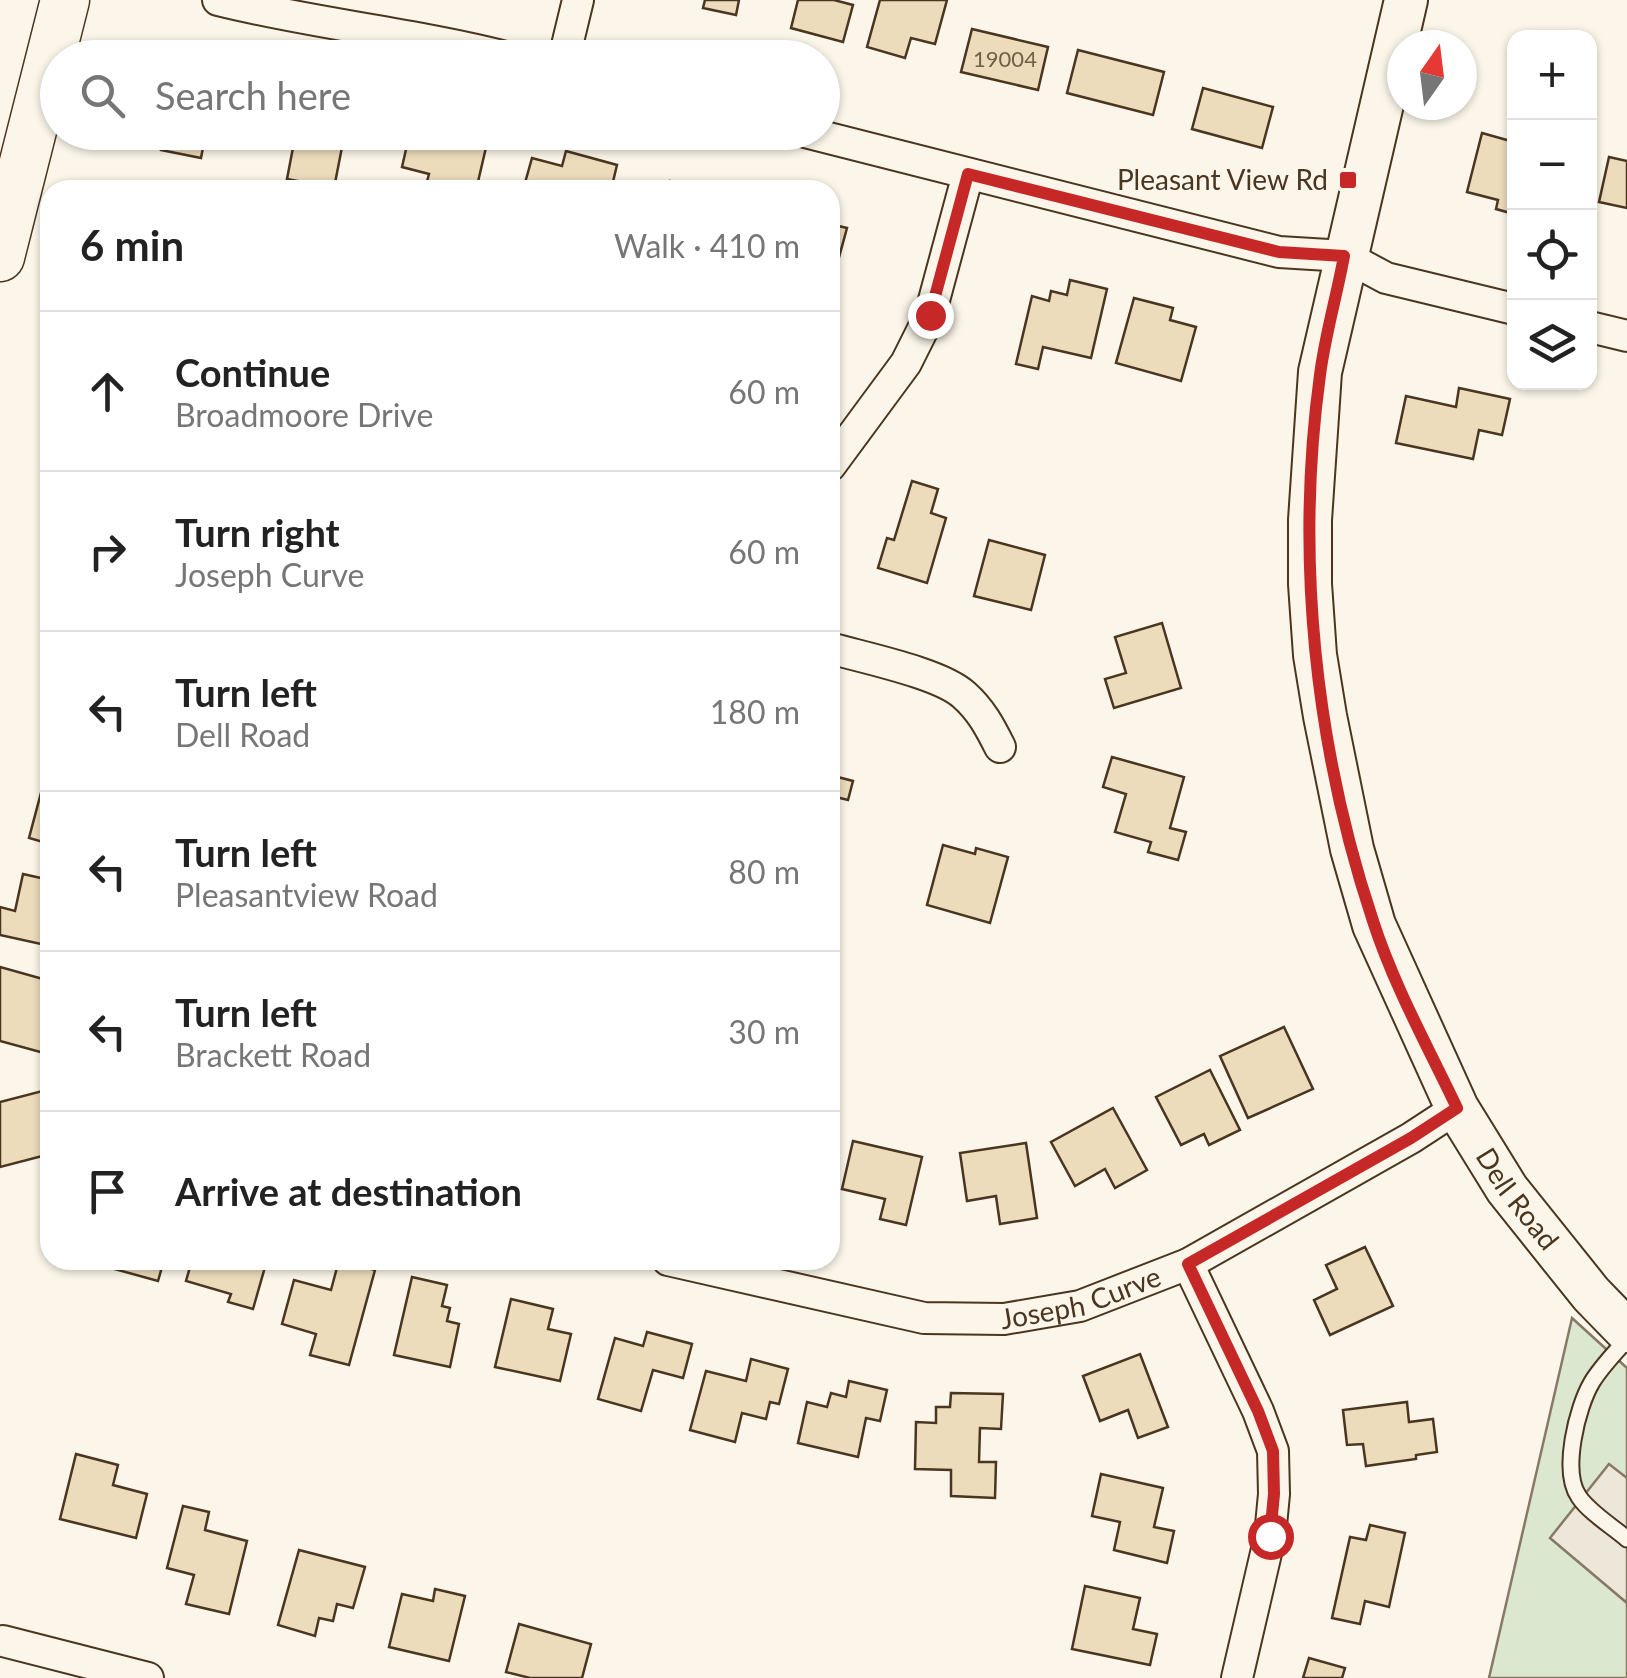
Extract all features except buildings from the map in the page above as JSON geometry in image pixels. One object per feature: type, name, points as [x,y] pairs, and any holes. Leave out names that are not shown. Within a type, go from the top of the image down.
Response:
[{"type":"main road","points":[[55,40],[65,0]]},
{"type":"main road","points":[[0,257],[40,99]]},
{"type":"street","points":[[218,0],[290,18],[432,40]]},
{"type":"street","points":[[568,40],[578,0]]},
{"type":"street","name":"Dell Road","points":[[1406,0],[1320,372],[1314,430],[1310,584],[1315,655],[1352,849],[1374,924],[1457,1108],[1508,1189],[1591,1294],[1627,1331]]},
{"type":"street","points":[[840,141],[1279,252],[1344,256],[1386,278],[1507,307]]},
{"type":"street","points":[[840,452],[906,363],[930,315],[968,174]]},
{"type":"street","points":[[1597,329],[1627,336]]},
{"type":"street","points":[[840,651],[931,678],[961,692],[985,718],[1000,747]]},
{"type":"street","name":"Joseph Curve","points":[[712,1270],[924,1318],[1004,1319],[1080,1306],[1188,1264],[1457,1108]]},
{"type":"street","points":[[1188,1264],[1273,1451],[1270,1536],[1237,1678]]},
{"type":"street","points":[[3,1641],[148,1678]]},
{"type":"lane","points":[[1627,1339],[1585,1394],[1571,1468],[1580,1500],[1627,1539]]},
{"type":"green space","points":[[1572,1318],[1627,1368],[1627,1678],[1489,1678]]},
{"type":"shaded area","points":[[1609,1464],[1627,1478],[1627,1603],[1550,1538]]},
{"type":"place","name":"Pleasant View Rd","points":[[1348,180]]},
{"type":"route","points":[[930,315],[968,174],[1279,252],[1344,256],[1320,372],[1314,430],[1310,584],[1315,655],[1352,849],[1374,924],[1457,1108],[1188,1264],[1273,1451],[1270,1536]]}]
